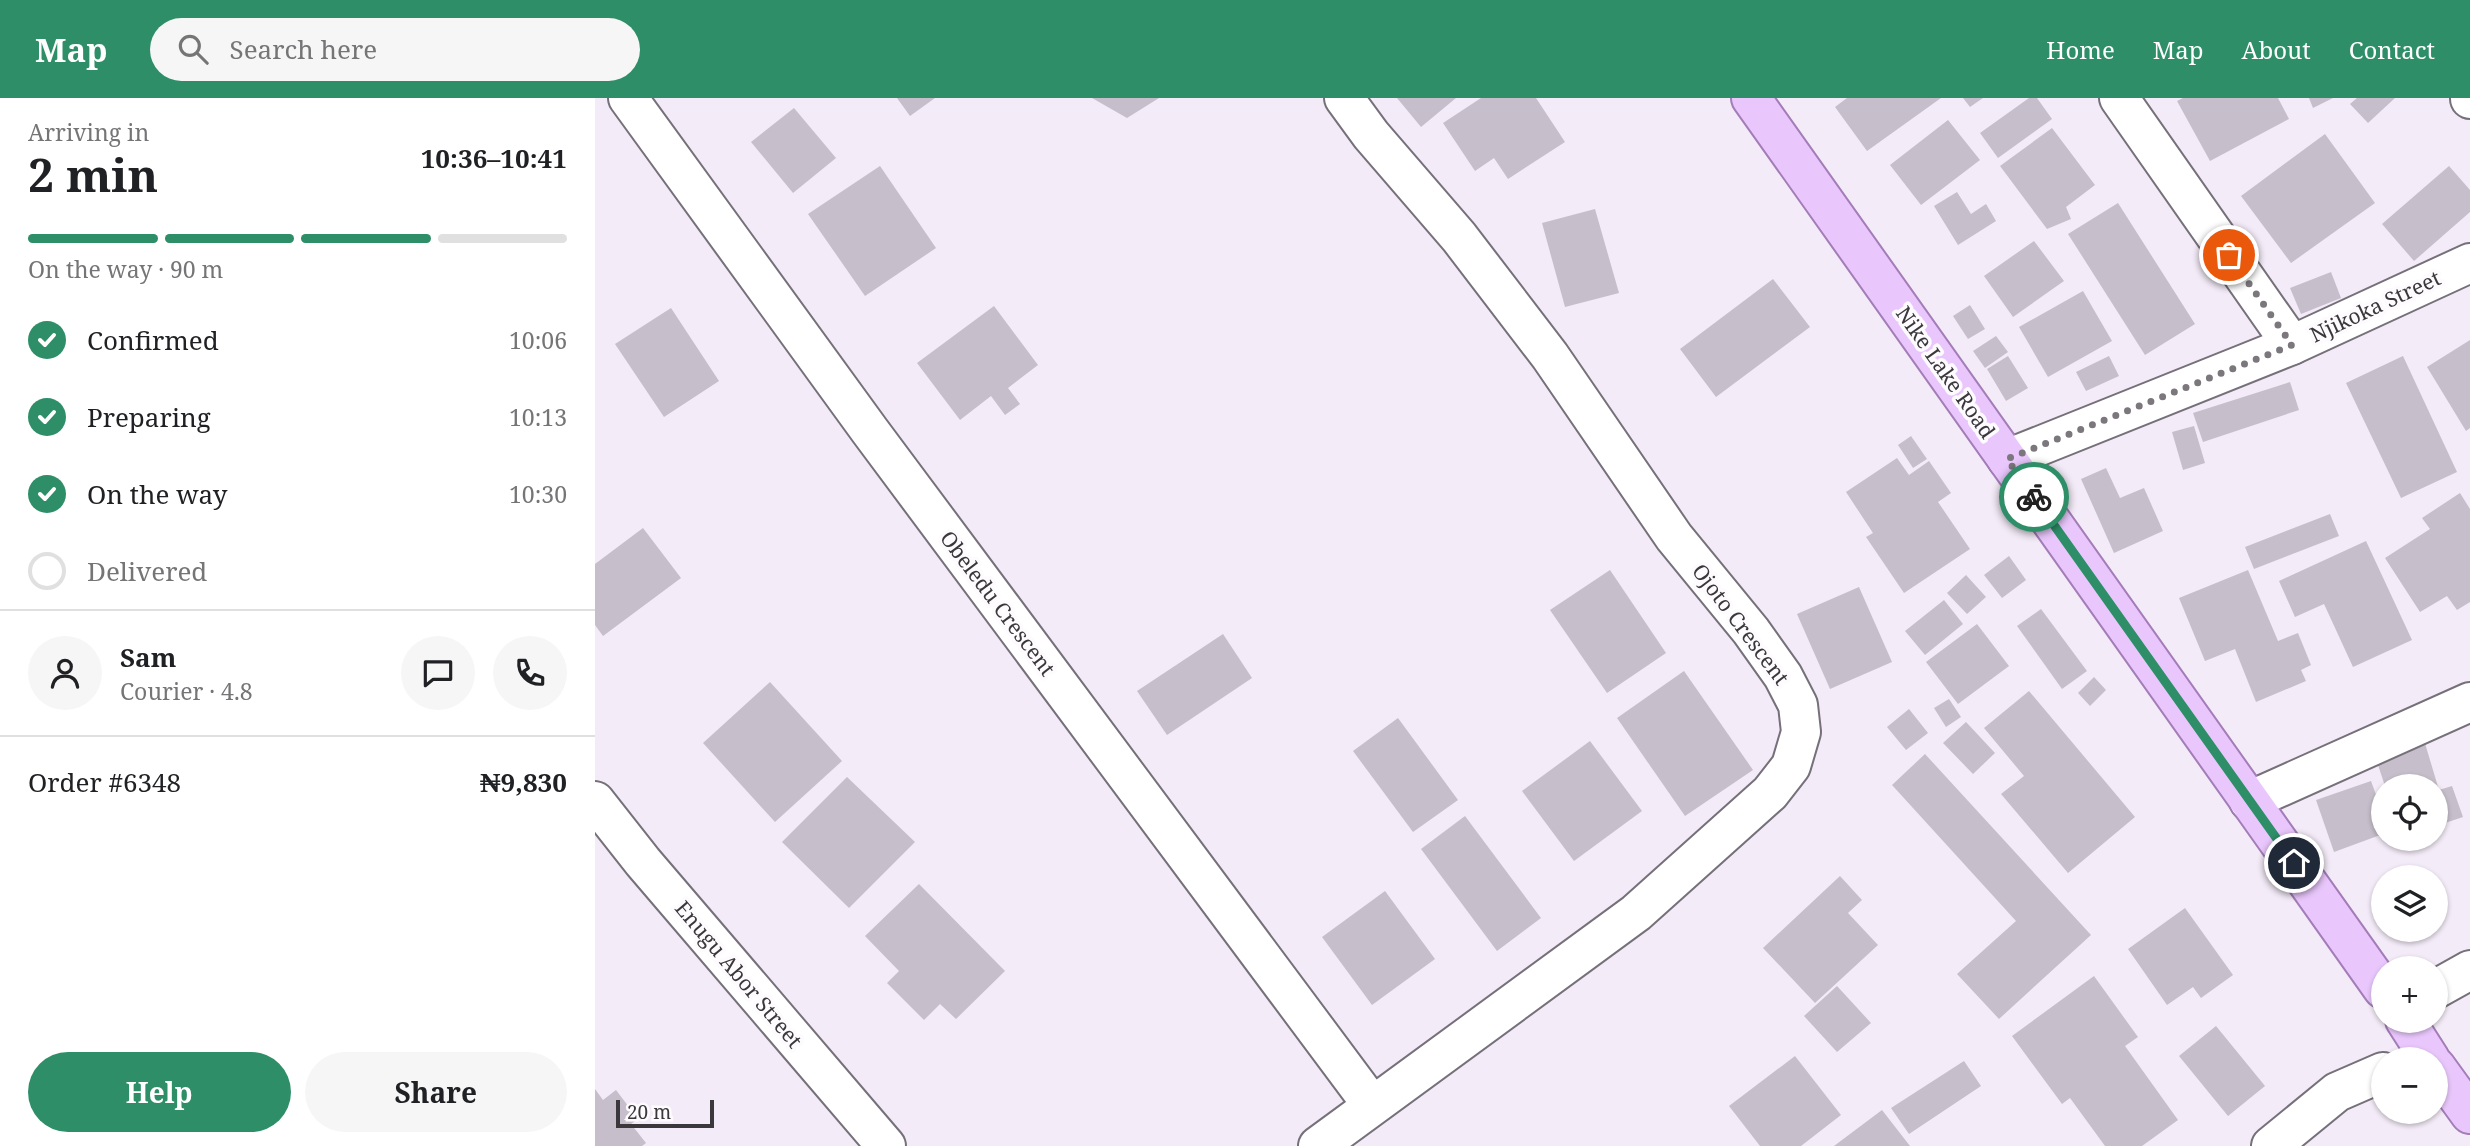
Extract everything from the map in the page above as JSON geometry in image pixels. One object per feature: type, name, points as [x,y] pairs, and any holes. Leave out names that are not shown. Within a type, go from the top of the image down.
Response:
[{"type":"main road","name":"Nike Lake Road","points":[[1751,98],[2371,972]]},
{"type":"main road","points":[[2448,1087],[2470,1114]]},
{"type":"street","name":"Obeledu Crescent","points":[[628,98],[879,442],[1372,1105]]},
{"type":"street","name":"Ojoto Crescent","points":[[1318,1146],[1636,913],[1770,793],[1791,766],[1801,732],[1798,705],[1783,676],[1751,631],[1674,537],[1542,345],[1459,237],[1371,135],[1344,98]]},
{"type":"street","points":[[2119,98],[2292,345]]},
{"type":"street","name":"Njikoka Street","points":[[2007,459],[2292,345],[2470,263]]},
{"type":"street","points":[[2249,801],[2470,702]]},
{"type":"street","name":"Enugu Abor Street","points":[[595,801],[643,862],[886,1146]]},
{"type":"street","points":[[2448,983],[2470,971]]},
{"type":"street","points":[[2271,1146],[2337,1092],[2371,1077]]},
{"type":"building","points":[[897,98],[935,98],[910,116]]},
{"type":"building","points":[[1092,98],[1159,98],[1127,118]]},
{"type":"building","points":[[1397,98],[1456,98],[1421,127]]},
{"type":"building","points":[[1481,98],[1536,98],[1565,142],[1508,179],[1494,158],[1475,171],[1443,123]]},
{"type":"building","points":[[1847,98],[1941,98],[1867,151],[1835,107]]},
{"type":"building","points":[[1963,98],[1983,98],[1970,107]]},
{"type":"building","points":[[2029,98],[2037,98],[2052,119],[1998,158],[1980,133]]},
{"type":"building","points":[[2183,98],[2278,98],[2289,119],[2210,161],[2177,101]]},
{"type":"building","points":[[2309,98],[2333,98],[2313,108]]},
{"type":"building","points":[[2357,98],[2395,98],[2368,123],[2350,104]]},
{"type":"building","points":[[794,108],[836,158],[793,193],[751,142]]},
{"type":"building","points":[[1948,120],[1980,160],[1921,205],[1890,165]]},
{"type":"building","points":[[2052,128],[2095,185],[2066,207],[2071,219],[2047,229],[2000,166]]},
{"type":"building","points":[[2325,134],[2375,203],[2291,263],[2241,196]]},
{"type":"building","points":[[880,166],[936,248],[865,296],[808,214]]},
{"type":"building","points":[[2449,166],[2470,190],[2470,212],[2414,261],[2382,224]]},
{"type":"building","points":[[1957,192],[1971,214],[1986,204],[1996,221],[1958,245],[1934,206]]},
{"type":"building","points":[[2118,203],[2195,324],[2145,355],[2068,234]]},
{"type":"building","points":[[1595,209],[1619,293],[1565,307],[1542,223]]},
{"type":"building","points":[[2034,241],[2064,281],[2013,317],[1984,276]]},
{"type":"building","points":[[2331,272],[2341,298],[2301,314],[2290,288]]},
{"type":"building","points":[[1773,279],[1810,327],[1716,397],[1680,349]]},
{"type":"building","points":[[2083,291],[2112,341],[2048,377],[2019,327]]},
{"type":"building","points":[[1970,305],[1985,329],[1968,339],[1953,316]]},
{"type":"building","points":[[994,306],[1038,365],[1008,388],[1020,404],[1005,415],[991,396],[960,420],[917,363]]},
{"type":"building","points":[[671,308],[719,381],[664,417],[615,344]]},
{"type":"building","points":[[1996,336],[2008,352],[1985,368],[1973,351]]},
{"type":"building","points":[[2470,340],[2470,428],[2466,431],[2427,367]]},
{"type":"building","points":[[2008,356],[2028,388],[2006,401],[1987,369]]},
{"type":"building","points":[[2109,356],[2119,376],[2086,391],[2076,372]]},
{"type":"building","points":[[2403,356],[2457,472],[2401,498],[2346,383]]},
{"type":"building","points":[[2290,382],[2299,410],[2203,442],[2193,413]]},
{"type":"building","points":[[2194,426],[2205,463],[2183,470],[2172,432]]},
{"type":"building","points":[[1911,436],[1927,459],[1913,468],[1898,445]]},
{"type":"building","points":[[1897,458],[1909,475],[1929,461],[1951,493],[1938,502],[1970,549],[1904,593],[1866,537],[1873,533],[1846,492]]},
{"type":"building","points":[[2106,468],[2120,498],[2144,488],[2163,531],[2114,553],[2081,479]]},
{"type":"building","points":[[2460,493],[2470,509],[2470,602],[2457,610],[2447,596],[2420,612],[2385,558],[2430,529],[2422,518]]},
{"type":"building","points":[[2330,514],[2339,536],[2254,569],[2245,547]]},
{"type":"building","points":[[643,528],[681,578],[603,636],[595,625],[595,564]]},
{"type":"building","points":[[2366,541],[2412,640],[2353,667],[2324,604],[2295,617],[2279,581]]},
{"type":"building","points":[[2009,556],[2026,580],[2002,598],[1984,575]]},
{"type":"building","points":[[1610,570],[1666,653],[1607,693],[1550,610]]},
{"type":"building","points":[[2248,570],[2278,641],[2298,633],[2311,665],[2301,670],[2306,681],[2256,702],[2235,649],[2205,661],[2179,598]]},
{"type":"building","points":[[1966,575],[1986,597],[1967,614],[1947,593]]},
{"type":"building","points":[[1859,587],[1892,662],[1830,689],[1797,614]]},
{"type":"building","points":[[1944,600],[1963,624],[1925,655],[1905,631]]},
{"type":"building","points":[[2041,609],[2087,671],[2062,689],[2017,626]]},
{"type":"building","points":[[1977,624],[2009,666],[1958,704],[1926,662]]},
{"type":"building","points":[[1223,634],[1252,678],[1167,735],[1137,691]]},
{"type":"building","points":[[1684,671],[1753,770],[1685,816],[1617,718]]},
{"type":"building","points":[[2094,677],[2106,690],[2090,706],[2078,693]]},
{"type":"building","points":[[770,682],[842,761],[775,822],[703,743]]},
{"type":"building","points":[[2029,691],[2135,817],[2068,873],[2001,794],[2024,776],[1984,728]]},
{"type":"building","points":[[1949,699],[1961,717],[1946,727],[1934,708]]},
{"type":"building","points":[[1909,709],[1928,733],[1906,750],[1887,727]]},
{"type":"building","points":[[1398,718],[1458,800],[1413,832],[1353,751]]},
{"type":"building","points":[[1966,722],[1995,753],[1973,774],[1943,743]]},
{"type":"building","points":[[2424,740],[2434,774],[2381,774],[2375,756]]},
{"type":"building","points":[[1590,741],[1642,811],[1574,861],[1522,791]]},
{"type":"building","points":[[1925,754],[2091,935],[1999,1019],[1957,974],[2016,921],[1892,785]]},
{"type":"building","points":[[847,777],[915,842],[849,908],[782,842]]},
{"type":"building","points":[[2371,781],[2371,838],[2334,852],[2316,800]]},
{"type":"building","points":[[2452,786],[2463,817],[2448,822],[2448,787]]},
{"type":"building","points":[[1465,816],[1541,918],[1497,951],[1421,849]]},
{"type":"building","points":[[1840,876],[1862,900],[1848,913],[1878,945],[1815,1003],[1763,948]]},
{"type":"building","points":[[919,884],[1005,971],[956,1019],[940,1004],[924,1020],[887,983],[899,971],[865,936]]},
{"type":"building","points":[[1385,891],[1435,959],[1372,1005],[1322,937]]},
{"type":"building","points":[[2185,908],[2233,975],[2201,998],[2193,987],[2167,1005],[2128,949]]},
{"type":"building","points":[[2094,976],[2138,1037],[2125,1046],[2178,1120],[2142,1146],[2105,1146],[2070,1098],[2062,1104],[2012,1036]]},
{"type":"building","points":[[1837,986],[1871,1023],[1837,1052],[1804,1016]]},
{"type":"building","points":[[2216,1026],[2265,1086],[2228,1116],[2179,1056]]},
{"type":"building","points":[[1795,1056],[1841,1115],[1801,1146],[1760,1146],[1729,1106]]},
{"type":"building","points":[[1964,1061],[1981,1086],[1909,1134],[1891,1108]]},
{"type":"building","points":[[595,1089],[603,1100],[616,1090],[638,1119],[631,1124],[646,1143],[642,1146],[595,1146]]},
{"type":"building","points":[[1882,1110],[1910,1146],[1834,1146]]},
{"type":"way so far","points":[[2034,497],[2007,459],[2292,345],[2229,255]]},
{"type":"route","points":[[2034,497],[2294,863]]}]
